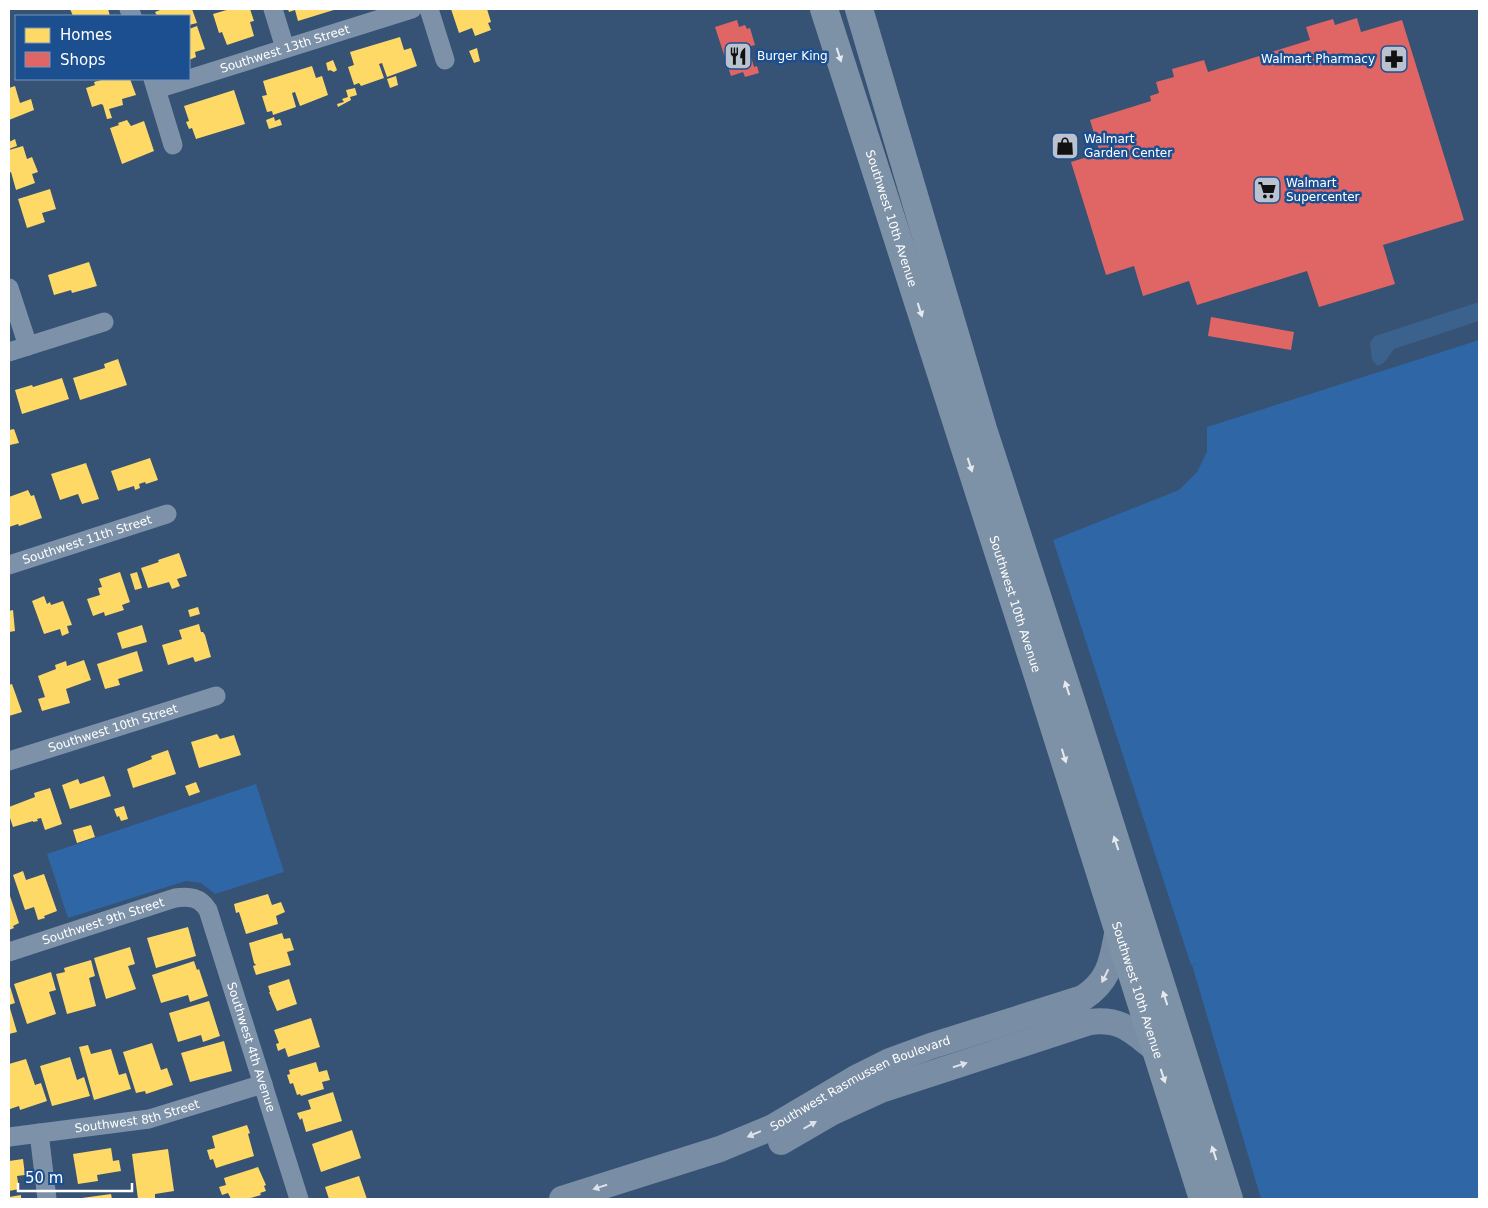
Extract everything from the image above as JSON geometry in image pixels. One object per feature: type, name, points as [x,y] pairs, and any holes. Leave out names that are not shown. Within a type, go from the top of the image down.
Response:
[{"type":"highway","name":"Southwest 10th Avenue","points":[[824,9],[1118,929],[1202,1199]]},
{"type":"highway","name":"Southwest 10th Avenue","points":[[859,9],[983,429],[1229,1199]]},
{"type":"street","points":[[273,9],[286,48]]},
{"type":"street","name":"Southwest 13th Street","points":[[190,74],[286,48],[412,9]]},
{"type":"street","points":[[429,9],[445,60]]},
{"type":"street","name":"Southwest 13th Street","points":[[155,84],[170,80]]},
{"type":"street","points":[[155,84],[174,145]]},
{"type":"street","points":[[9,288],[28,346]]},
{"type":"street","points":[[9,352],[104,322]]},
{"type":"street","name":"Southwest 11th Street","points":[[9,565],[167,514]]},
{"type":"street","name":"Southwest 10th Street","points":[[9,761],[216,696]]},
{"type":"street","name":"Southwest 9th Street","points":[[9,952],[175,898],[190,897],[197,899]]},
{"type":"street","name":"Southwest 4th Avenue","points":[[197,899],[208,910],[299,1199]]},
{"type":"street","name":"Southwest Rasmussen Boulevard","points":[[562,1199],[720,1149],[773,1127],[856,1078],[890,1061],[931,1046],[1083,998],[1098,988],[1104,979],[1112,961],[1118,929]]},
{"type":"street","name":"Southwest Rasmussen Boulevard","points":[[618,1199],[737,1161],[782,1141],[831,1113],[881,1090],[1090,1022],[1112,1021],[1133,1032],[1154,1048]]},
{"type":"street","name":"Southwest 8th Street","points":[[9,1137],[149,1119],[263,1084]]},
{"type":"street","points":[[39,1133],[48,1199]]},
{"type":"shaded area","points":[[1479,302],[1479,321],[1394,349],[1385,362],[1380,365],[1377,366],[1372,360],[1370,342],[1375,336]]},
{"type":"shaded area","points":[[1479,340],[1479,1199],[1261,1199],[1192,965],[1208,960],[1191,965],[1053,540],[1179,490],[1197,472],[1207,452],[1207,427]]},
{"type":"shaded area","points":[[256,784],[284,872],[215,894],[201,883],[186,881],[68,918],[47,854]]},
{"type":"building: Homes","points":[[70,9],[108,9],[110,15],[73,15]]},
{"type":"building: Homes","points":[[192,9],[197,23],[190,25],[190,15],[156,15],[155,12],[160,10]]},
{"type":"building: Homes","points":[[230,9],[250,9],[254,21],[250,22],[254,36],[227,45],[222,32],[219,33],[213,14]]},
{"type":"building: Homes","points":[[288,9],[337,9],[298,21],[295,10],[289,12]]},
{"type":"building: Homes","points":[[451,9],[487,9],[491,22],[488,23],[491,30],[475,36],[472,28],[459,33]]},
{"type":"building: Homes","points":[[197,26],[205,49],[195,52],[196,57],[190,60],[190,29]]},
{"type":"building: Homes","points":[[400,37],[404,50],[411,48],[417,66],[387,77],[382,63],[379,64],[384,78],[361,86],[359,83],[354,85],[348,67],[354,65],[350,52]]},
{"type":"building: Homes","points":[[477,48],[480,61],[474,63],[469,51]]},
{"type":"building: Homes","points":[[333,60],[337,70],[334,72],[328,71],[326,63]]},
{"type":"building: Homes","points":[[312,66],[316,78],[322,76],[328,95],[300,106],[295,92],[292,93],[296,107],[273,115],[272,111],[267,112],[262,96],[267,95],[263,81]]},
{"type":"building: Homes","points":[[396,76],[398,85],[390,88],[387,79]]},
{"type":"building: Homes","points":[[101,80],[130,80],[136,95],[122,99],[123,105],[109,109],[112,118],[107,119],[103,105],[92,107],[86,88],[95,85],[94,82]]},
{"type":"building: Homes","points":[[15,86],[20,103],[31,99],[34,110],[9,120],[9,88]]},
{"type":"building: Homes","points":[[355,88],[357,95],[350,97],[351,100],[338,107],[337,104],[344,102],[342,99],[348,97],[346,90]]},
{"type":"building: Homes","points":[[234,90],[245,124],[196,139],[192,128],[189,129],[186,122],[189,121],[184,106]]},
{"type":"building: Homes","points":[[274,117],[275,121],[280,119],[282,125],[269,129],[266,120]]},
{"type":"building: Homes","points":[[127,120],[131,126],[144,121],[154,151],[122,164],[110,128]]},
{"type":"building: Homes","points":[[15,139],[17,146],[9,149],[9,142]]},
{"type":"building: Homes","points":[[23,146],[27,159],[32,157],[38,172],[32,174],[35,183],[16,190],[11,172],[9,173],[9,150]]},
{"type":"building: Homes","points":[[50,189],[56,209],[42,213],[45,222],[27,228],[18,199]]},
{"type":"building: Homes","points":[[89,262],[97,286],[72,293],[71,290],[54,295],[48,275]]},
{"type":"building: Homes","points":[[118,359],[127,385],[80,400],[73,378],[105,368],[104,364]]},
{"type":"building: Homes","points":[[62,378],[69,399],[22,414],[15,390],[32,385],[33,387]]},
{"type":"building: Homes","points":[[14,429],[19,443],[10,445],[9,430]]},
{"type":"building: Homes","points":[[150,458],[158,480],[139,484],[140,488],[135,490],[134,486],[118,491],[111,471]]},
{"type":"building: Homes","points":[[86,463],[99,499],[82,504],[78,494],[60,500],[51,474]]},
{"type":"building: Homes","points":[[28,490],[31,496],[34,495],[42,518],[19,526],[18,524],[9,527],[9,497]]},
{"type":"building: Homes","points":[[179,553],[187,576],[177,579],[180,586],[172,589],[169,582],[148,588],[141,568]]},
{"type":"building: Homes","points":[[120,572],[130,602],[122,605],[124,610],[105,616],[104,612],[93,616],[87,599],[100,595],[98,588],[102,587],[99,579]]},
{"type":"building: Homes","points":[[137,572],[142,588],[135,590],[130,574]]},
{"type":"building: Homes","points":[[44,596],[47,604],[50,602],[51,605],[63,601],[72,625],[67,626],[69,633],[62,636],[60,629],[44,634],[32,601]]},
{"type":"building: Homes","points":[[198,607],[200,614],[190,617],[188,610]]},
{"type":"building: Homes","points":[[13,610],[15,631],[9,632],[9,611]]},
{"type":"building: Homes","points":[[199,624],[201,632],[205,635],[211,657],[195,662],[193,657],[168,665],[162,645],[182,639],[179,630]]},
{"type":"building: Homes","points":[[142,625],[147,642],[122,649],[117,633]]},
{"type":"building: Homes","points":[[137,651],[143,671],[118,679],[120,685],[105,689],[97,664]]},
{"type":"building: Homes","points":[[84,660],[91,680],[66,689],[70,703],[42,711],[38,699],[45,697],[38,676],[56,669],[55,665],[66,661],[67,666]]},
{"type":"building: Homes","points":[[12,684],[22,712],[9,716],[9,685]]},
{"type":"building: Homes","points":[[217,734],[220,739],[234,735],[241,755],[199,768],[191,742]]},
{"type":"building: Homes","points":[[168,750],[176,774],[133,788],[127,769],[152,759],[151,756]]},
{"type":"building: Homes","points":[[104,776],[111,796],[70,809],[62,785],[78,779],[80,784]]},
{"type":"building: Homes","points":[[196,782],[200,792],[189,796],[185,786]]},
{"type":"building: Homes","points":[[50,788],[62,824],[45,830],[41,818],[37,819],[38,821],[13,827],[9,815],[9,807],[35,797],[34,793]]},
{"type":"building: Homes","points":[[124,806],[128,819],[121,821],[114,809]]},
{"type":"building: Homes","points":[[91,825],[95,837],[77,843],[73,830]]},
{"type":"building: Homes","points":[[23,871],[26,880],[44,874],[57,911],[38,920],[34,907],[25,910],[13,875]]},
{"type":"building: Homes","points":[[9,893],[19,923],[9,930]]},
{"type":"building: Homes","points":[[268,894],[272,905],[281,902],[285,912],[276,916],[278,924],[246,934],[239,912],[236,913],[234,904]]},
{"type":"building: Homes","points":[[188,927],[196,956],[156,968],[147,938]]},
{"type":"building: Homes","points":[[282,933],[284,939],[290,938],[294,950],[287,952],[291,965],[256,975],[253,966],[256,965],[249,943]]},
{"type":"building: Homes","points":[[130,947],[135,964],[128,966],[136,989],[106,999],[94,958]]},
{"type":"building: Homes","points":[[91,960],[95,976],[89,978],[96,1006],[67,1014],[56,974],[65,972],[64,968]]},
{"type":"building: Homes","points":[[194,961],[197,970],[199,969],[208,996],[190,1002],[188,995],[161,1003],[152,975]]},
{"type":"building: Homes","points":[[51,972],[56,990],[49,992],[56,1014],[27,1024],[14,984]]},
{"type":"building: Homes","points":[[289,979],[297,1004],[277,1011],[268,986]]},
{"type":"building: Homes","points":[[9,983],[15,1003],[9,1005]]},
{"type":"building: Homes","points":[[209,1001],[220,1036],[203,1042],[201,1035],[178,1042],[169,1013]]},
{"type":"building: Homes","points":[[9,1005],[17,1032],[9,1034]]},
{"type":"building: Homes","points":[[311,1018],[320,1047],[288,1057],[285,1048],[278,1051],[276,1044],[279,1043],[274,1030]]},
{"type":"building: Homes","points":[[224,1041],[232,1071],[190,1082],[181,1053]]},
{"type":"building: Homes","points":[[152,1043],[161,1070],[167,1068],[173,1085],[146,1094],[145,1091],[136,1093],[123,1052]]},
{"type":"building: Homes","points":[[88,1045],[91,1054],[111,1049],[119,1075],[126,1073],[131,1089],[94,1100],[79,1047]]},
{"type":"building: Homes","points":[[70,1057],[77,1080],[84,1077],[90,1096],[52,1106],[40,1066]]},
{"type":"building: Homes","points":[[26,1059],[35,1085],[41,1083],[47,1101],[20,1110],[19,1106],[10,1109],[9,1064]]},
{"type":"building: Homes","points":[[316,1062],[319,1072],[327,1070],[330,1080],[322,1082],[324,1089],[301,1096],[300,1094],[297,1095],[293,1083],[290,1084],[287,1075],[290,1074],[289,1070]]},
{"type":"building: Homes","points":[[333,1092],[342,1121],[306,1132],[302,1118],[300,1120],[297,1113],[311,1109],[308,1100]]},
{"type":"building: Homes","points":[[247,1125],[254,1156],[216,1168],[213,1159],[210,1160],[207,1150],[215,1148],[212,1136]]},
{"type":"building: Homes","points":[[352,1130],[361,1158],[321,1172],[312,1144]]},
{"type":"building: Homes","points":[[111,1148],[113,1161],[119,1160],[121,1171],[97,1175],[98,1181],[78,1184],[73,1154]]},
{"type":"building: Homes","points":[[168,1149],[174,1191],[155,1194],[155,1199],[138,1199],[132,1154]]},
{"type":"building: Homes","points":[[23,1159],[25,1175],[17,1176],[19,1189],[9,1191],[9,1161]]},
{"type":"building: Homes","points":[[258,1167],[266,1185],[264,1186],[266,1191],[260,1193],[261,1195],[247,1199],[231,1199],[228,1193],[222,1195],[219,1187],[226,1185],[224,1178]]},
{"type":"building: Homes","points":[[359,1176],[367,1199],[329,1199],[325,1187]]},
{"type":"building: Homes","points":[[111,1194],[112,1199],[82,1198]]},
{"type":"building: Homes","points":[[21,1195],[21,1199],[9,1199],[9,1197]]},
{"type":"building: Shops","name":"Walmart Supercenter","points":[[1357,18],[1361,32],[1402,20],[1464,220],[1383,245],[1395,284],[1319,307],[1307,271],[1197,305],[1189,281],[1143,296],[1134,266],[1106,275],[1071,162],[1100,153],[1090,120],[1151,101],[1150,96],[1159,93],[1156,82],[1174,77],[1172,69],[1204,60],[1208,72],[1310,40],[1306,27],[1333,19],[1335,25]]},
{"type":"building: Shops","name":"Burger King","points":[[737,20],[739,27],[745,25],[747,29],[750,28],[755,45],[748,47],[754,67],[757,66],[759,73],[745,77],[743,72],[731,76],[715,27]]},
{"type":"building: Shops","points":[[1211,317],[1294,332],[1291,350],[1208,336]]},
{"type":"place","name":"Burger King","points":[[738,56]]},
{"type":"place","name":"Walmart Pharmacy","points":[[1394,59]]},
{"type":"place","name":"Walmart Garden Center","points":[[1065,146]]},
{"type":"place","name":"Walmart Supercenter","points":[[1267,190]]}]
